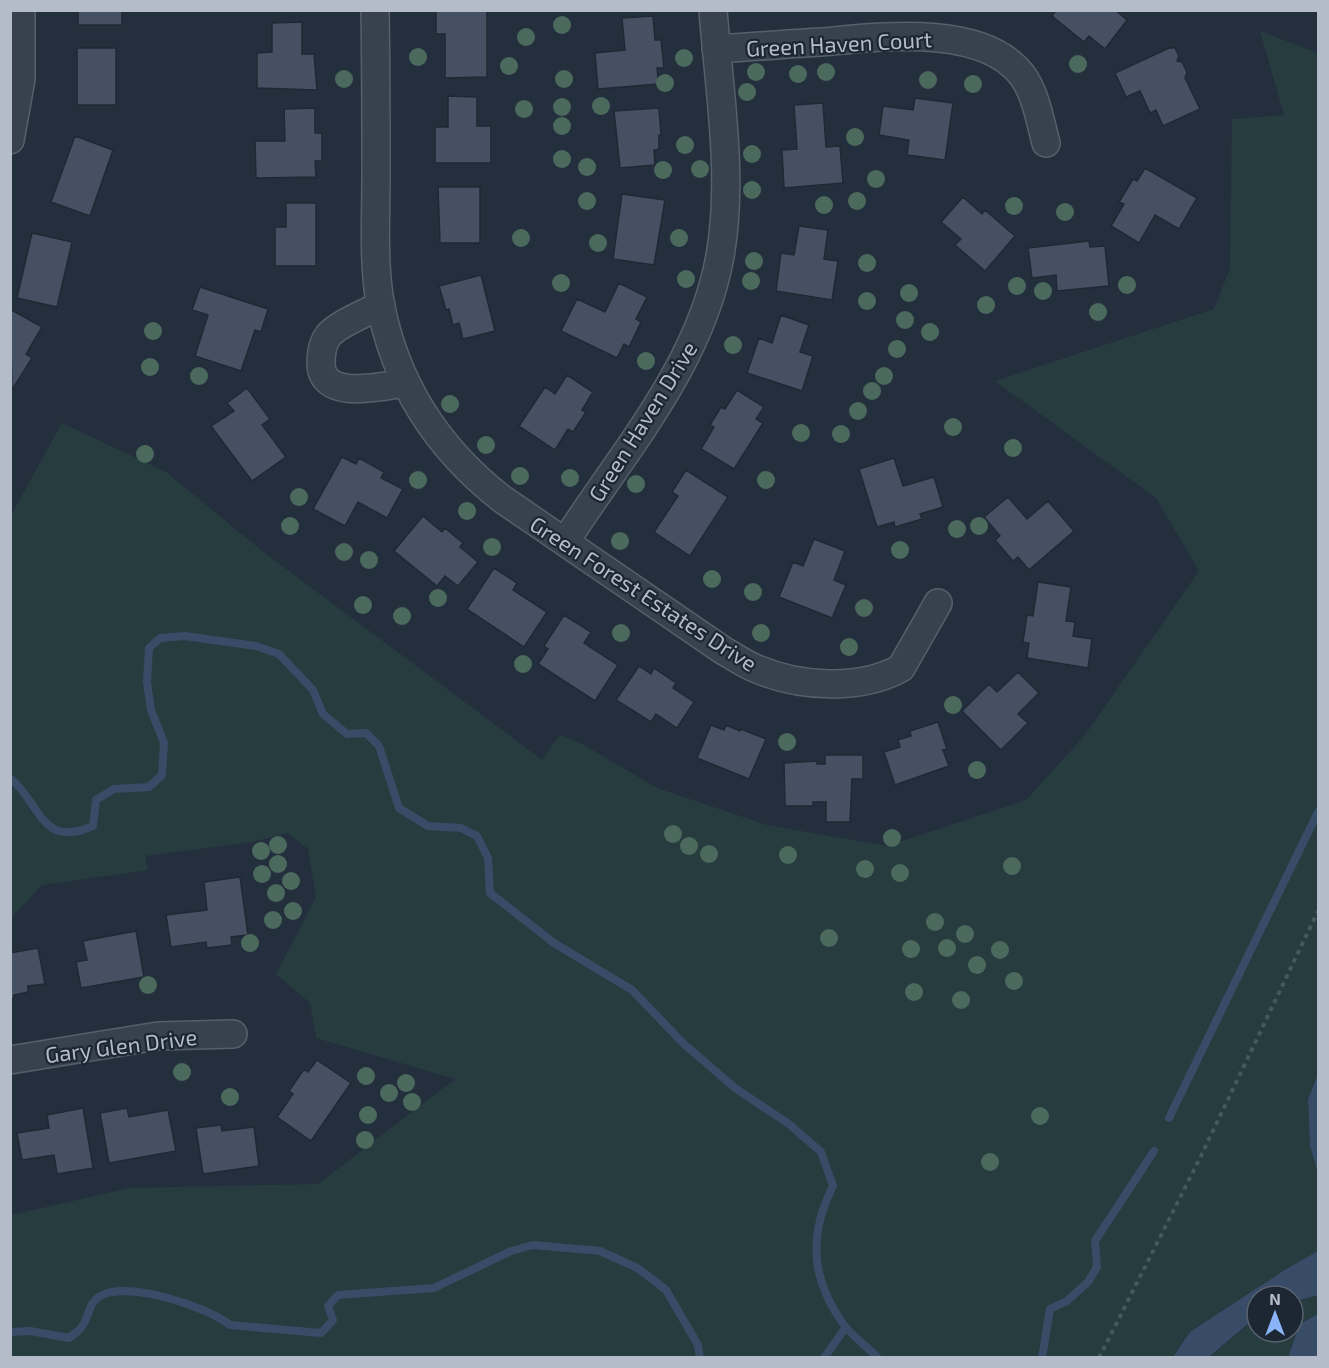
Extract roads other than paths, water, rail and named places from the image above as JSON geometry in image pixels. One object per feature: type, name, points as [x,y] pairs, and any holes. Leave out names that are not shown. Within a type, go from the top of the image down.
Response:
[{"type":"street","points":[[10,140],[21,79],[21,10]]},
{"type":"street","name":"Green Forest Estates Drive","points":[[375,10],[376,234],[381,305],[405,382],[430,426],[453,455],[476,478],[565,542],[724,651],[756,669],[793,680],[828,683],[862,680],[892,673],[901,668],[938,603]]},
{"type":"street","name":"Green Haven Drive","points":[[565,542],[683,363],[700,328],[712,292],[720,256],[725,178],[713,10]]},
{"type":"street","name":"Green Haven Court","points":[[716,49],[887,36],[924,36],[962,41],[998,55],[1022,75],[1031,90],[1046,144]]},
{"type":"street","points":[[381,305],[329,334],[321,350],[321,369],[327,379],[351,390],[405,382]]},
{"type":"street","name":"Gary Glen Drive","points":[[10,1060],[158,1036],[233,1034]]},
{"type":"water","points":[[1318,1074],[1318,1173],[1310,1146],[1308,1099]]},
{"type":"water","points":[[1318,1251],[1318,1295],[1305,1299],[1305,1284],[1263,1284]]},
{"type":"water","points":[[1245,1296],[1245,1326],[1209,1357],[1173,1357],[1190,1332]]},
{"type":"water","points":[[1318,1314],[1318,1357],[1288,1357],[1293,1344],[1305,1344],[1305,1321]]},
{"type":"waterway","points":[[10,778],[21,788],[52,828],[62,832],[76,832],[93,826],[96,800],[114,789],[149,787],[162,775],[164,743],[151,710],[147,682],[149,648],[160,638],[185,636],[256,646],[279,654],[313,690],[323,714],[347,734],[366,733],[379,746],[399,808],[428,826],[461,828],[477,836],[488,858],[490,893],[554,943],[632,990],[684,1044],[735,1088],[789,1124],[821,1152],[833,1186],[825,1204],[817,1240],[819,1274],[833,1308],[844,1325],[878,1358]]},
{"type":"waterway","points":[[1169,1118],[1318,812]]},
{"type":"waterway","points":[[1042,1358],[1050,1309],[1067,1301],[1088,1282],[1097,1267],[1095,1241],[1154,1151]]},
{"type":"waterway","points":[[10,1332],[30,1331],[69,1338],[83,1325],[97,1298],[115,1292],[131,1292],[168,1298],[187,1304],[204,1310],[230,1325],[321,1333],[333,1320],[328,1306],[338,1295],[434,1288],[511,1251],[533,1245],[600,1251],[639,1269],[666,1290],[698,1345],[700,1358]]},
{"type":"waterway","points":[[824,1358],[846,1327]]}]
